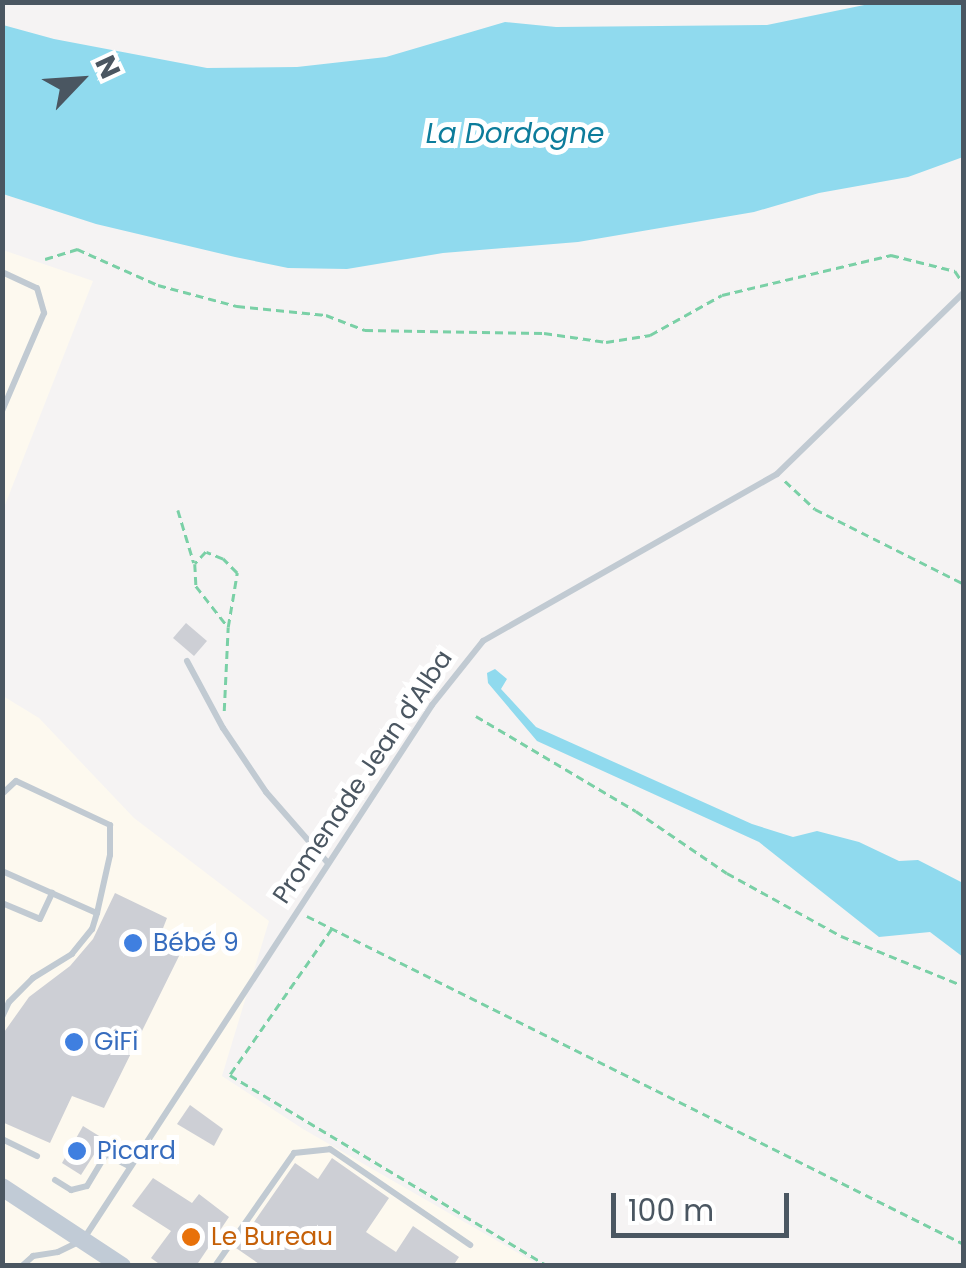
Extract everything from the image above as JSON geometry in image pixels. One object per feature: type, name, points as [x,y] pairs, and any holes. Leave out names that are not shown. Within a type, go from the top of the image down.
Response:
[{"type":"main road","points":[[2,1187],[122,1266]]},
{"type":"lane","points":[[2,272],[36,288],[44,313],[2,411]]},
{"type":"lane","name":"Promenade Jean d'Alba","points":[[82,1240],[432,705],[483,641],[777,474],[964,292]]},
{"type":"lane","points":[[187,661],[223,728],[266,792],[328,863]]},
{"type":"lane","points":[[2,794],[16,781],[30,785],[110,825],[110,855],[92,929],[72,954],[32,978],[9,1002],[2,1017]]},
{"type":"lane","points":[[2,871],[97,913]]},
{"type":"lane","points":[[2,904],[40,919],[52,893]]},
{"type":"lane","points":[[2,1139],[37,1156]]},
{"type":"lane","points":[[229,1266],[216,1262],[294,1153],[330,1149],[470,1245]]},
{"type":"lane","points":[[56,1180],[71,1190],[87,1186],[106,1154],[130,1167]]},
{"type":"lane","points":[[22,1266],[33,1256],[58,1252],[82,1240]]},
{"type":"path","points":[[45,259],[78,248],[158,285],[236,306],[326,315],[364,330],[544,333],[606,342],[650,335],[722,296],[891,255],[955,271],[964,284]]},
{"type":"path","points":[[777,474],[815,509],[964,584]]},
{"type":"path","points":[[178,510],[194,564],[196,586],[228,627]]},
{"type":"path","points":[[194,564],[206,552],[223,558],[237,573],[228,627],[223,728]]},
{"type":"path","points":[[476,716],[636,811],[727,873],[841,936],[964,986]]},
{"type":"path","points":[[296,911],[964,1244]]},
{"type":"path","points":[[332,929],[230,1076],[548,1266]]},
{"type":"shaded area","points":[[3,250],[93,281],[3,510]]},
{"type":"shaded area","points":[[3,696],[39,718],[134,818],[269,921],[222,1076],[303,1129],[539,1265],[3,1266]]},
{"type":"water","name":"La Dordogne","points":[[874,3],[963,3],[963,157],[908,177],[819,193],[754,212],[578,242],[443,253],[347,269],[288,268],[96,224],[3,194],[3,25],[54,39],[207,68],[297,67],[386,57],[505,22],[556,27],[767,25]]},
{"type":"water","points":[[495,669],[507,679],[501,689],[536,727],[752,824],[793,837],[817,831],[859,842],[899,861],[918,860],[963,883],[963,957],[930,932],[879,937],[759,842],[537,741],[488,683],[487,673]]},
{"type":"building","points":[[186,623],[207,641],[194,656],[173,638]]},
{"type":"building","points":[[115,893],[167,918],[158,941],[182,950],[104,1108],[72,1096],[50,1143],[2,1122],[2,1035],[29,997],[70,966],[93,939]]},
{"type":"building","points":[[190,1105],[223,1129],[214,1146],[177,1124]]},
{"type":"building","points":[[83,1126],[104,1139],[81,1175],[62,1163]]},
{"type":"building","points":[[332,1158],[389,1198],[366,1232],[396,1252],[413,1226],[459,1257],[453,1266],[262,1266],[236,1248],[295,1163],[318,1179]]},
{"type":"building","name":"Le Bureau","points":[[153,1178],[192,1203],[199,1194],[229,1217],[196,1266],[162,1266],[151,1258],[171,1231],[132,1206]]},
{"type":"place","name":"Bébé 9","points":[[133,943]]},
{"type":"place","name":"GiFi","points":[[74,1042]]},
{"type":"place","name":"Picard","points":[[77,1151]]},
{"type":"place","name":"Le Bureau","points":[[191,1237]]}]
